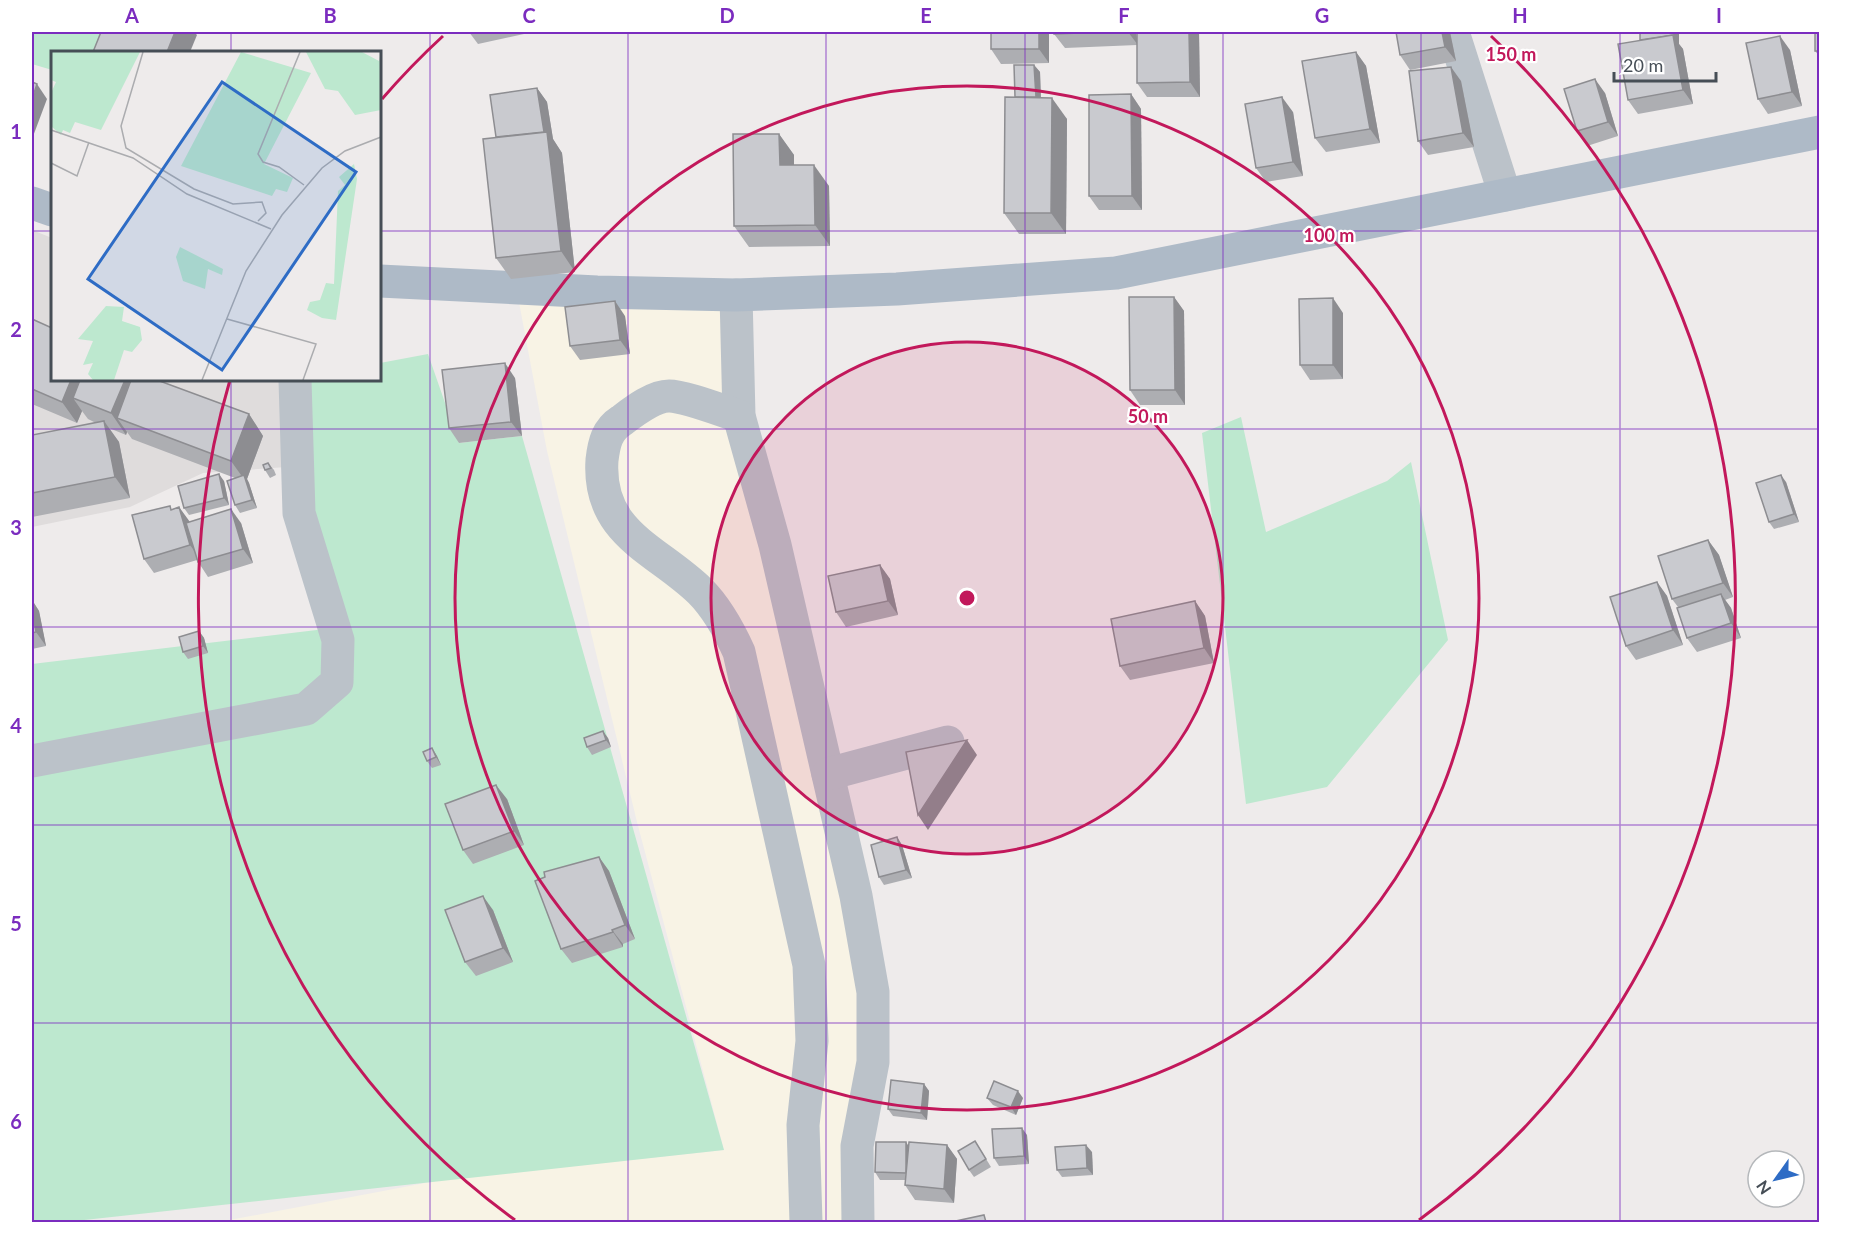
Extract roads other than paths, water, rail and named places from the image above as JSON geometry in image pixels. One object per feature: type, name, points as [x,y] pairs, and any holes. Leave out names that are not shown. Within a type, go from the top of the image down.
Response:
[{"type":"main road","points":[[381,281],[597,292],[736,295],[897,289],[1116,273],[1820,132]]},
{"type":"main road","points":[[32,203],[51,210]]},
{"type":"street","points":[[1453,32],[1505,195]]},
{"type":"street","points":[[736,295],[739,416],[775,545],[856,896],[873,992],[873,1062],[857,1146],[858,1222]]},
{"type":"street","points":[[32,761],[306,709],[337,682],[338,640],[299,513],[295,381]]},
{"type":"street","points":[[739,416],[669,396],[652,402],[611,428],[603,448],[601,474],[611,508],[623,530],[700,591],[725,624],[739,652],[810,965],[812,1041],[803,1125],[806,1222]]},
{"type":"street","points":[[828,774],[948,742]]}]
